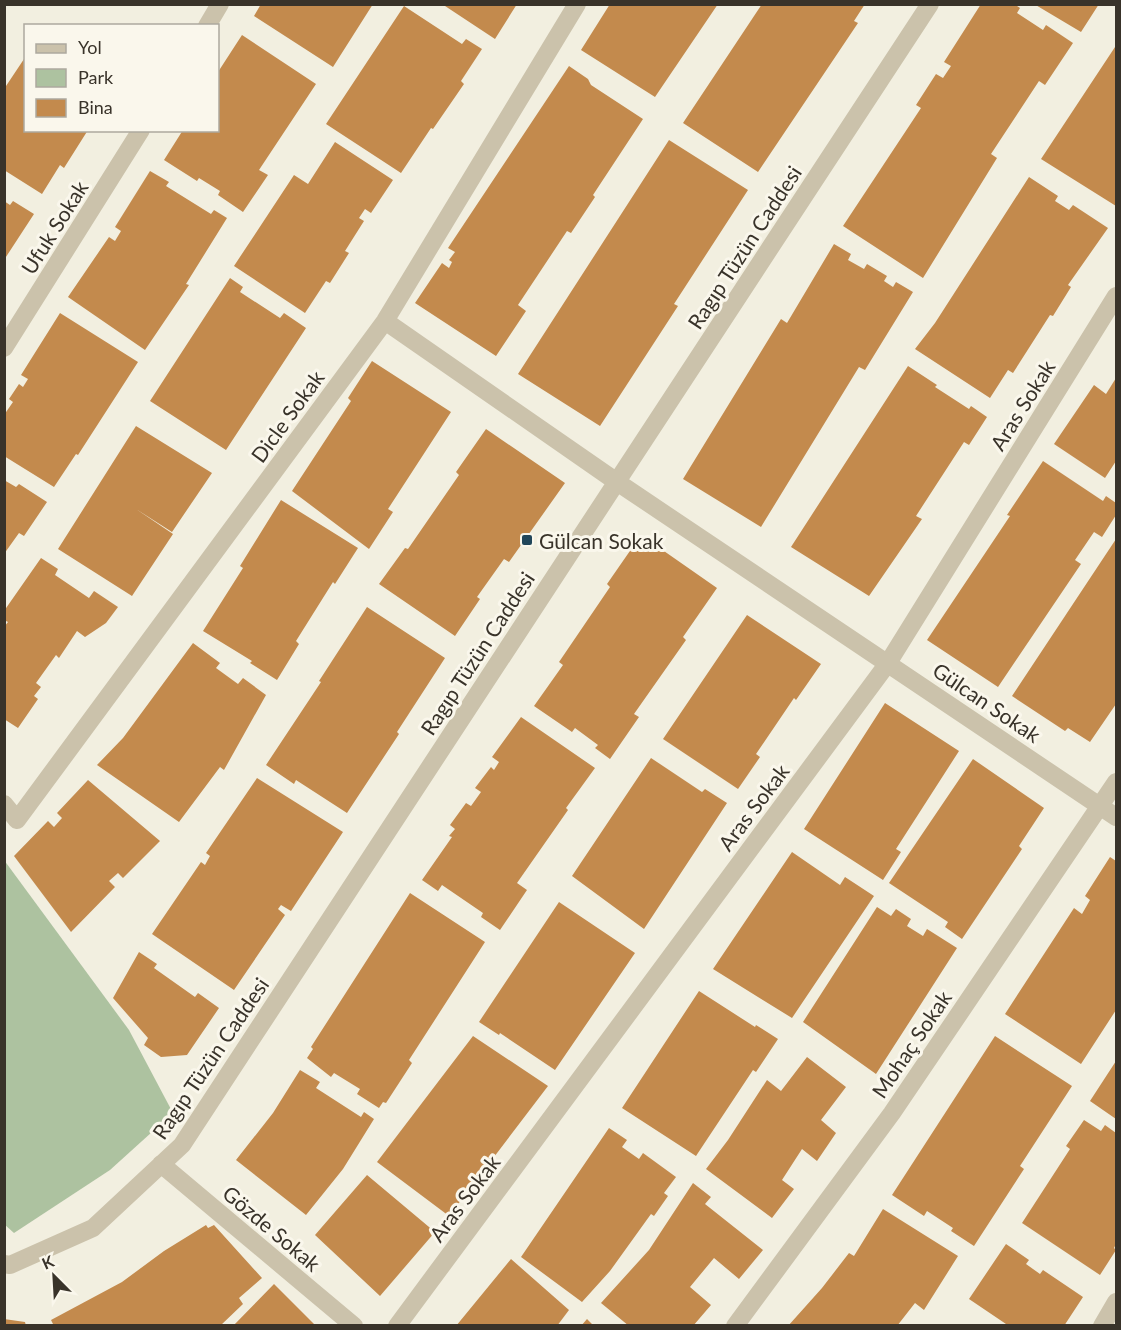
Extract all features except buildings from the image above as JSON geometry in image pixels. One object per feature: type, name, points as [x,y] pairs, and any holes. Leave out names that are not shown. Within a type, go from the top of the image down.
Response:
[{"type":"street","points":[[208,24],[220,4]]},
{"type":"street","name":"Dicle Sokak","points":[[4,804],[17,820],[385,321],[578,4]]},
{"type":"street","name":"Ragıp Tüzün Caddesi","points":[[4,1264],[10,1265],[93,1228],[182,1145],[930,4]]},
{"type":"street","name":"Ufuk Sokak","points":[[4,348],[140,132]]},
{"type":"street","name":"Aras Sokak","points":[[397,1326],[888,663],[1116,296]]},
{"type":"street","name":"Gülcan Sokak","points":[[385,321],[617,482],[1116,817]]},
{"type":"street","name":"Mohaç Sokak","points":[[735,1326],[892,1113],[1116,782]]},
{"type":"street","name":"Gözde Sokak","points":[[161,1164],[354,1326]]},
{"type":"street","points":[[1102,1326],[1116,1302]]},
{"type":"green space","points":[[4,860],[129,1030],[173,1113],[110,1170],[14,1233],[4,1224]]},
{"type":"place","name":"Gülcan Sokak","points":[[527,540]]}]
